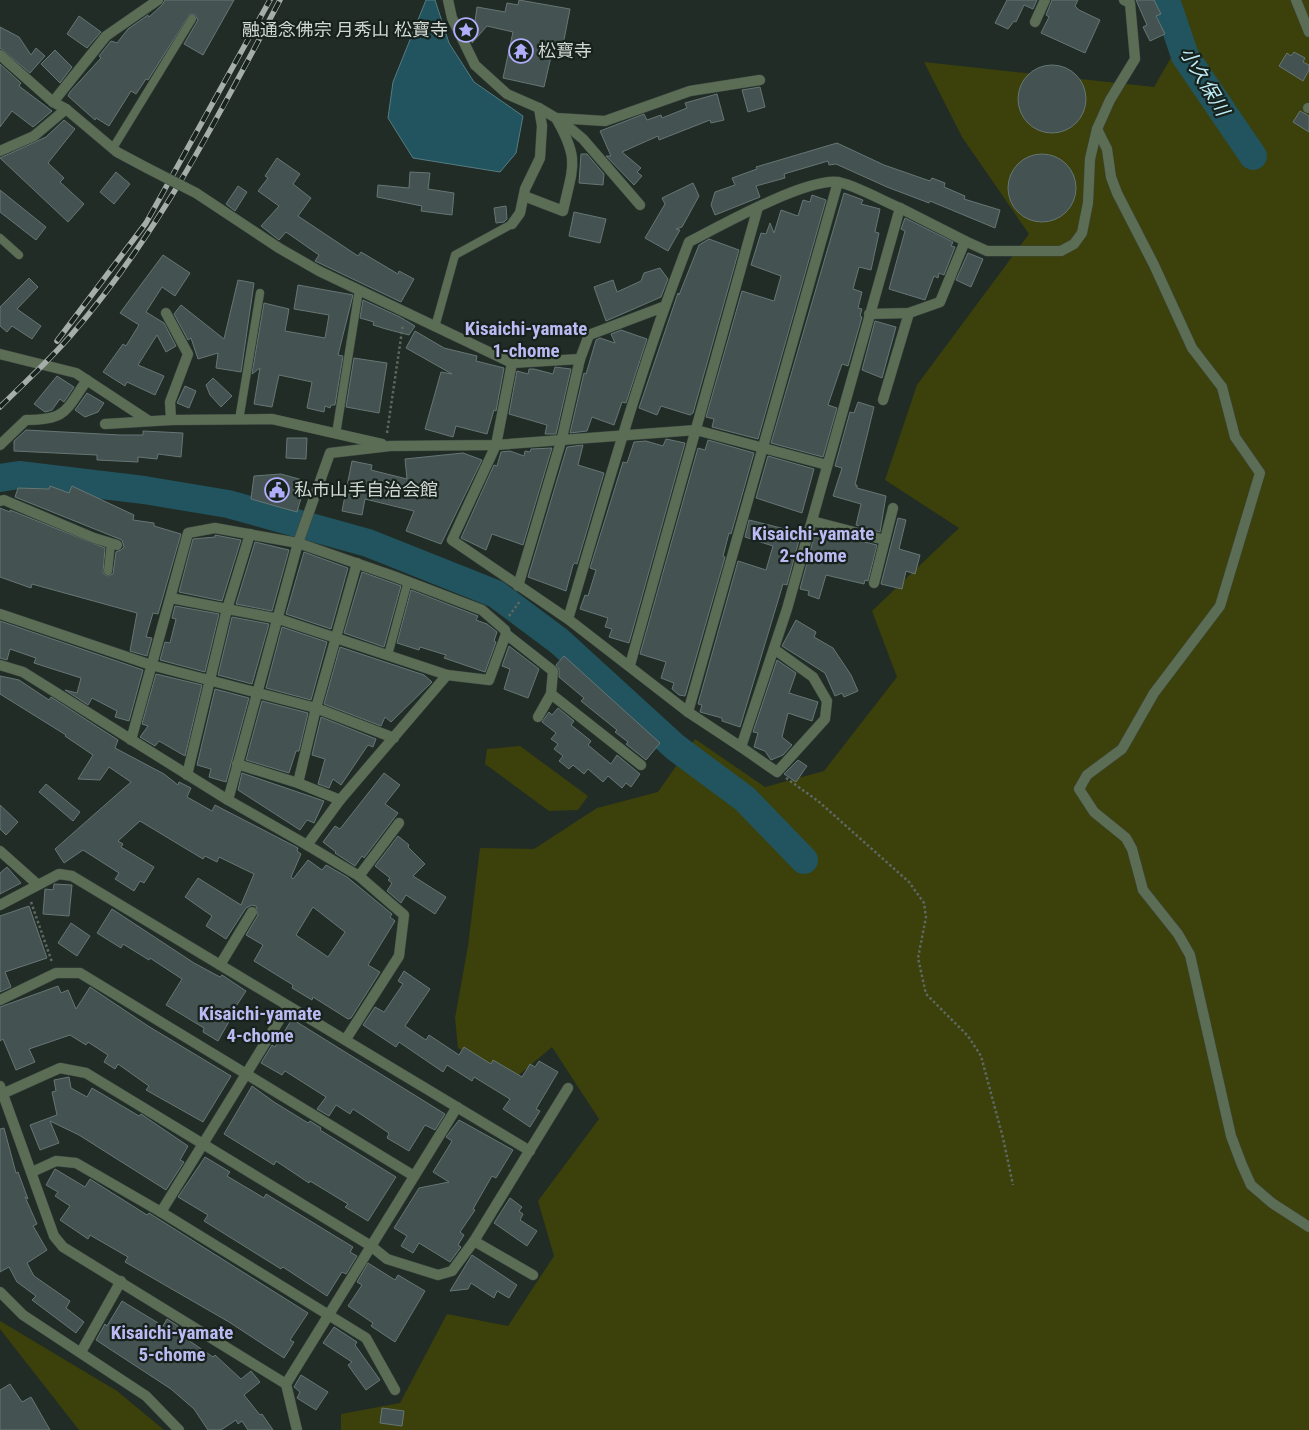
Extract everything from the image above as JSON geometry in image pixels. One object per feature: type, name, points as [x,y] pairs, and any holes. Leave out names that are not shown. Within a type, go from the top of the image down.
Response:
[{"type":"street","points":[[53,102],[106,36],[158,0]]},
{"type":"street","points":[[448,0],[452,18],[475,65],[507,94],[557,118],[584,139],[640,205]]},
{"type":"street","points":[[1035,22],[1045,0]]},
{"type":"street","points":[[568,619],[664,307],[689,242],[758,207],[821,183],[838,182],[900,208],[987,251],[1061,251],[1074,244],[1082,232],[1088,203],[1090,159],[1096,129],[1110,100],[1135,59],[1130,3],[1124,0]]},
{"type":"street","points":[[1296,0],[1309,32]]},
{"type":"street","points":[[0,56],[53,102],[66,109],[113,148],[196,193],[279,248],[319,271],[512,363],[580,358]]},
{"type":"street","points":[[557,118],[605,121],[690,91],[760,80]]},
{"type":"street","points":[[512,224],[520,213],[524,189],[540,158],[542,126],[539,108]]},
{"type":"street","points":[[0,151],[34,136],[66,109]]},
{"type":"street","points":[[524,196],[563,211],[574,162],[571,144],[557,118]]},
{"type":"street","points":[[1096,129],[1107,149],[1111,178],[1117,193],[1154,265],[1192,348],[1222,386],[1235,437],[1260,473],[1220,606],[1154,693],[1122,749],[1087,775],[1079,789],[1094,812],[1126,838],[1132,849],[1143,890],[1178,934],[1190,956],[1231,1136],[1251,1185],[1272,1203],[1309,1227]]},
{"type":"street","points":[[688,712],[838,182]]},
{"type":"street","points":[[630,665],[758,207]]},
{"type":"street","points":[[741,747],[774,649],[812,521],[900,208]]},
{"type":"street","points":[[869,314],[908,313],[940,302],[965,241]]},
{"type":"street","points":[[518,586],[562,438],[580,358],[589,335],[664,307]]},
{"type":"street","points":[[166,313],[188,354],[170,402],[171,420]]},
{"type":"street","points":[[883,400],[908,313]]},
{"type":"street","points":[[0,354],[76,372],[150,421]]},
{"type":"street","points":[[512,363],[496,445],[452,540],[568,619],[630,665],[688,712],[778,772],[825,719],[827,701],[814,677],[774,649]]},
{"type":"street","points":[[0,445],[26,420],[49,420],[62,414],[87,380]]},
{"type":"street","points":[[105,424],[171,420],[272,419],[387,446]]},
{"type":"street","points":[[228,800],[256,693],[279,619],[298,543],[330,453],[387,446],[496,445],[562,438],[623,436],[696,430],[827,465]]},
{"type":"street","points":[[0,501],[4,500],[114,544]]},
{"type":"street","points":[[874,583],[893,508]]},
{"type":"street","points":[[812,521],[885,540]]},
{"type":"street","points":[[131,740],[188,534],[215,528],[298,543],[408,581],[482,610],[505,630],[506,634],[553,671],[551,694],[538,717]]},
{"type":"street","points":[[187,775],[227,609],[250,534]]},
{"type":"street","points":[[298,783],[316,708],[357,564]]},
{"type":"street","points":[[171,598],[279,619],[447,675],[489,680],[506,634]]},
{"type":"street","points":[[0,614],[151,666],[316,708],[394,738]]},
{"type":"street","points":[[0,665],[23,672],[228,800],[359,876],[404,915],[399,956],[346,1039]]},
{"type":"street","points":[[307,845],[340,800],[447,675]]},
{"type":"street","points":[[551,694],[640,766]]},
{"type":"street","points":[[237,764],[298,783],[340,800]]},
{"type":"street","points":[[359,876],[399,823]]},
{"type":"street","points":[[0,851],[37,884]]},
{"type":"street","points":[[0,905],[59,874],[72,876],[530,1151]]},
{"type":"street","points":[[220,965],[252,912]]},
{"type":"street","points":[[0,1000],[56,973],[80,972],[414,1176]]},
{"type":"street","points":[[161,1212],[288,1006]]},
{"type":"street","points":[[297,1430],[286,1384],[63,1247],[54,1236],[1,1091],[60,1068],[86,1073],[371,1246],[387,1259],[438,1275],[452,1271],[474,1241],[568,1088]]},
{"type":"street","points":[[286,1384],[457,1107]]},
{"type":"street","points":[[32,1172],[56,1161],[76,1163],[161,1212],[366,1338],[395,1390]]},
{"type":"street","points":[[474,1241],[533,1276]]},
{"type":"street","points":[[81,1352],[121,1281]]},
{"type":"street","points":[[0,1292],[23,1315],[146,1396],[179,1430]]},
{"type":"lane","points":[[113,148],[192,19]]},
{"type":"lane","points":[[435,327],[455,255],[512,224]]},
{"type":"lane","points":[[0,238],[19,255]]},
{"type":"lane","points":[[336,434],[359,290]]},
{"type":"lane","points":[[239,420],[260,293]]},
{"type":"lane","points":[[108,571],[114,544]]},
{"type":"lane","points":[[388,655],[408,581]]},
{"type":"path","points":[[387,446],[405,311]]},
{"type":"path","points":[[509,615],[520,603]]},
{"type":"path","points":[[778,772],[818,801],[909,882],[924,903],[926,917],[918,958],[926,994],[968,1036],[981,1056],[1003,1138],[1013,1185]]},
{"type":"path","points":[[28,891],[56,973]]},
{"type":"green space","points":[[1170,0],[1309,0],[1309,1430],[341,1430],[341,1414],[400,1403],[447,1314],[508,1326],[554,1256],[538,1201],[599,1119],[552,1047],[514,1079],[458,1048],[455,1018],[468,946],[480,848],[534,849],[597,808],[658,792],[695,739],[765,787],[824,771],[897,677],[872,611],[959,528],[885,480],[917,385],[1029,234],[962,137],[924,62],[1154,87],[1187,30]]},
{"type":"green space","points":[[520,746],[588,796],[578,810],[549,811],[485,764],[487,749]]},
{"type":"green space","points":[[0,1321],[117,1391],[164,1430],[79,1430],[0,1329]]},
{"type":"water","points":[[426,0],[435,0],[449,43],[474,82],[523,116],[516,153],[500,172],[413,158],[388,118],[393,82]]},
{"type":"building","points":[[165,0],[234,0],[203,55],[184,44],[198,20],[195,15],[190,14],[148,80],[146,79],[136,94],[131,91],[109,126],[96,118],[95,120],[68,96],[70,92],[101,58],[99,56],[111,41],[117,43],[128,29],[148,15],[149,17]]},
{"type":"building","points":[[519,0],[570,9],[562,50],[553,48],[544,87],[503,78],[513,32],[487,26],[472,43],[477,7],[505,12],[507,3],[518,5]]},
{"type":"building","points":[[1007,0],[1037,0],[1033,9],[1024,5],[1016,22],[1014,21],[1008,29],[995,23]]},
{"type":"building","points":[[1052,0],[1078,0],[1075,6],[1079,10],[1100,20],[1085,53],[1041,33],[1049,17],[1046,15]]},
{"type":"building","points":[[1136,0],[1154,0],[1161,14],[1156,16],[1165,34],[1150,41],[1143,27],[1147,25]]},
{"type":"building","points":[[79,16],[101,32],[87,48],[67,34]]},
{"type":"building","points":[[0,27],[19,37],[31,55],[36,48],[45,56],[30,73],[0,48]]},
{"type":"building","points":[[55,50],[72,67],[60,83],[41,64]]},
{"type":"building","points":[[1294,52],[1305,58],[1303,62],[1309,65],[1309,70],[1303,81],[1279,66],[1287,53],[1291,56]]},
{"type":"building","points":[[0,64],[21,83],[19,86],[52,111],[33,127],[12,111],[0,127]]},
{"type":"building","points":[[1045,65],[1059,65],[1071,70],[1081,80],[1086,92],[1086,106],[1081,118],[1071,128],[1059,133],[1045,133],[1033,128],[1023,118],[1018,106],[1018,92],[1023,80],[1033,70]]},
{"type":"building","points":[[760,87],[765,107],[748,112],[742,90]]},
{"type":"building","points":[[717,94],[724,120],[711,123],[710,120],[659,140],[658,136],[622,152],[641,168],[637,172],[642,176],[634,185],[606,156],[611,156],[600,131],[644,114],[647,120],[661,115],[662,118],[687,108],[685,103]]},
{"type":"building","points":[[1300,111],[1309,116],[1309,132],[1293,122]]},
{"type":"building","points":[[64,120],[75,129],[48,163],[64,178],[60,182],[84,204],[68,222],[0,158],[46,137]]},
{"type":"building","points":[[837,143],[884,165],[930,181],[932,178],[945,183],[944,187],[965,196],[964,199],[1000,210],[995,228],[930,201],[929,203],[887,187],[836,164],[829,165],[828,161],[784,174],[785,178],[756,186],[760,197],[715,215],[711,205],[715,192],[735,185],[732,178],[757,169],[756,167]]},
{"type":"building","points":[[581,154],[587,154],[604,174],[603,185],[579,183]]},
{"type":"building","points":[[1042,154],[1055,157],[1066,164],[1073,175],[1076,188],[1073,201],[1066,212],[1055,219],[1042,222],[1029,219],[1018,212],[1011,201],[1008,188],[1011,175],[1018,164],[1029,157]]},
{"type":"building","points":[[277,158],[300,174],[293,184],[311,198],[298,216],[358,256],[361,252],[398,274],[399,271],[414,279],[401,302],[315,261],[319,255],[286,232],[279,240],[261,226],[279,206],[258,191],[268,178],[265,176]]},
{"type":"building","points":[[116,172],[130,184],[114,204],[100,192]]},
{"type":"building","points":[[410,172],[430,173],[428,189],[454,193],[452,215],[421,211],[422,206],[377,197],[378,185],[409,188]]},
{"type":"building","points":[[693,183],[699,196],[682,227],[676,229],[680,230],[668,251],[645,238],[665,204],[662,198]]},
{"type":"building","points":[[238,186],[247,192],[235,211],[226,204]]},
{"type":"building","points":[[0,190],[46,227],[36,240],[0,212]]},
{"type":"building","points":[[844,193],[863,200],[861,204],[880,209],[875,232],[879,233],[871,270],[859,267],[853,289],[862,292],[858,308],[862,309],[860,316],[862,317],[848,366],[842,364],[828,405],[837,408],[823,457],[771,443]]},
{"type":"building","points":[[812,195],[826,200],[758,439],[712,427],[714,419],[706,417],[742,291],[774,301],[781,276],[751,265],[761,233],[766,234],[770,223],[774,233],[781,210],[798,216],[803,200],[810,202]]},
{"type":"building","points":[[506,206],[507,219],[504,222],[496,223],[494,208]]},
{"type":"building","points":[[574,212],[606,219],[600,243],[569,236]]},
{"type":"building","points":[[905,218],[953,242],[951,246],[955,247],[944,275],[939,273],[938,278],[934,276],[925,300],[889,289],[905,231],[901,229]]},
{"type":"building","points":[[709,239],[739,250],[693,413],[690,415],[661,406],[657,415],[639,408],[678,293],[679,295],[699,245]]},
{"type":"building","points":[[968,253],[983,259],[971,287],[956,280]]},
{"type":"building","points":[[163,255],[190,273],[175,296],[162,287],[146,312],[164,323],[176,346],[166,352],[157,335],[138,365],[164,376],[155,395],[127,382],[125,386],[103,372],[123,344],[126,346],[139,325],[120,313]]},
{"type":"building","points":[[660,268],[668,279],[661,297],[606,321],[594,287],[613,280],[617,292],[641,281],[644,273]]},
{"type":"building","points":[[29,278],[38,287],[17,309],[41,326],[32,339],[12,326],[7,332],[0,326],[0,307]]},
{"type":"building","points":[[238,280],[254,283],[241,372],[216,368],[218,353],[198,359],[191,338],[188,340],[174,314],[181,305],[224,339]]},
{"type":"building","points":[[298,285],[353,295],[338,355],[343,356],[335,405],[331,405],[330,408],[325,406],[324,412],[307,408],[312,382],[279,375],[272,407],[254,404],[260,368],[252,374],[264,303],[289,309],[285,331],[325,338],[329,315],[294,309]]},
{"type":"building","points":[[363,300],[415,326],[409,335],[373,325],[374,322],[360,318]]},
{"type":"building","points":[[875,321],[896,327],[882,378],[862,370]]},
{"type":"building","points":[[621,330],[647,339],[626,403],[622,402],[614,425],[592,417],[587,431],[570,433],[584,373],[586,374],[596,340],[600,338],[615,343],[611,334]]},
{"type":"building","points":[[415,331],[444,348],[477,356],[476,361],[504,368],[496,411],[494,410],[487,434],[456,426],[453,437],[425,429],[441,372],[452,374],[406,348]]},
{"type":"building","points":[[354,358],[387,363],[379,413],[346,407]]},
{"type":"building","points":[[555,367],[571,369],[556,434],[545,434],[547,425],[509,414],[517,371],[528,374],[529,369],[534,369],[553,374]]},
{"type":"building","points":[[57,376],[74,387],[64,402],[60,399],[52,410],[45,412],[34,404]]},
{"type":"building","points":[[213,378],[232,396],[221,407],[210,395],[206,385]]},
{"type":"building","points":[[185,386],[196,391],[189,408],[177,403]]},
{"type":"building","points":[[87,393],[104,403],[98,412],[85,417],[75,410]]},
{"type":"building","points":[[858,402],[874,407],[855,485],[857,485],[857,488],[886,496],[880,532],[856,525],[861,504],[833,496],[842,468],[835,466],[850,412],[854,413]]},
{"type":"building","points":[[26,430],[120,435],[143,435],[143,431],[183,433],[181,457],[158,454],[157,459],[138,457],[138,462],[97,460],[97,455],[14,451],[14,441]]},
{"type":"building","points":[[287,438],[307,438],[306,459],[286,458]]},
{"type":"building","points":[[666,439],[685,443],[629,643],[609,637],[612,629],[605,627],[608,618],[580,609],[585,595],[588,596],[596,570],[590,568],[623,462],[627,463],[634,442],[646,441],[663,446]]},
{"type":"building","points":[[708,440],[754,453],[731,534],[729,533],[723,556],[725,557],[685,696],[679,695],[672,689],[674,683],[661,678],[666,662],[640,654],[698,448],[705,450]]},
{"type":"building","points":[[583,445],[578,465],[604,473],[577,564],[573,565],[566,591],[528,577],[567,447]]},
{"type":"building","points":[[552,448],[523,545],[492,534],[486,550],[461,538],[494,465],[497,466],[501,452],[510,451],[524,456],[525,451],[530,452],[531,449]]},
{"type":"building","points":[[463,453],[482,460],[441,544],[406,531],[414,511],[365,499],[362,515],[342,511],[352,461],[372,465],[371,470],[407,479],[405,459]]},
{"type":"building","points":[[768,456],[814,469],[802,513],[756,498]]},
{"type":"building","name":"私市山手自治会館","points":[[281,474],[306,481],[297,512],[251,499],[254,476]]},
{"type":"building","points":[[50,486],[69,493],[72,486],[134,515],[133,520],[154,523],[154,526],[181,534],[158,614],[153,613],[146,637],[152,638],[147,656],[130,651],[137,613],[32,584],[31,588],[0,577],[0,508],[10,512],[10,510],[105,548],[103,573],[107,576],[113,574],[116,552],[124,547],[122,540],[15,497],[18,488],[49,489]]},
{"type":"building","points":[[898,518],[906,520],[899,549],[920,555],[915,574],[906,571],[902,589],[881,584]]},
{"type":"building","points":[[749,520],[801,533],[787,585],[783,584],[740,727],[722,721],[722,718],[700,712],[702,705],[698,704],[738,561],[766,570],[773,546],[745,537]]},
{"type":"building","points":[[828,533],[877,545],[868,581],[865,580],[864,584],[826,575],[819,599],[808,595],[809,591],[800,589],[814,537],[826,540]]},
{"type":"building","points":[[215,535],[241,540],[222,601],[179,592],[193,539],[215,537]]},
{"type":"building","points":[[255,542],[289,550],[272,611],[236,604]]},
{"type":"building","points":[[304,552],[348,568],[331,629],[286,614]]},
{"type":"building","points":[[362,572],[401,586],[384,647],[344,633]]},
{"type":"building","points":[[411,590],[478,616],[476,620],[487,624],[497,632],[494,641],[496,642],[485,672],[444,658],[446,655],[420,647],[419,650],[397,643]]},
{"type":"building","points":[[175,606],[219,614],[205,672],[160,660],[165,642],[170,643],[176,619],[172,618]]},
{"type":"building","points":[[232,617],[269,624],[252,684],[218,675]]},
{"type":"building","points":[[796,620],[816,632],[814,637],[833,648],[851,675],[858,691],[844,697],[842,693],[835,696],[825,673],[782,646]]},
{"type":"building","points":[[0,621],[143,670],[129,721],[115,717],[117,711],[92,698],[88,705],[65,690],[77,693],[81,678],[34,663],[36,658],[10,649],[7,660],[0,658]]},
{"type":"building","points":[[282,627],[327,642],[311,700],[266,688]]},
{"type":"building","points":[[509,646],[539,669],[528,698],[504,689],[510,669],[502,666]]},
{"type":"building","points":[[340,647],[424,675],[432,682],[391,722],[385,717],[381,726],[324,704]]},
{"type":"building","points":[[564,656],[660,743],[646,760],[626,744],[628,742],[615,732],[617,730],[581,701],[584,698],[559,677],[559,669],[556,665]]},
{"type":"building","points":[[777,660],[796,673],[789,693],[818,702],[812,721],[788,713],[782,737],[792,745],[783,755],[771,760],[765,751],[754,747],[758,733],[753,732]]},
{"type":"building","points":[[156,674],[202,685],[185,756],[159,741],[155,746],[140,737],[148,726],[142,724]]},
{"type":"building","points":[[0,676],[19,680],[49,700],[51,697],[118,740],[115,748],[164,774],[178,785],[179,782],[191,788],[187,797],[212,811],[215,805],[298,848],[297,851],[301,854],[291,877],[293,879],[308,860],[322,870],[326,865],[347,877],[392,914],[390,917],[395,921],[368,965],[380,972],[351,1018],[348,1019],[313,997],[312,1000],[292,988],[293,985],[254,961],[263,945],[246,935],[258,915],[256,906],[252,905],[246,908],[226,939],[206,926],[212,916],[185,897],[198,878],[241,905],[254,874],[219,857],[217,862],[205,856],[203,859],[140,821],[118,841],[123,844],[121,847],[154,867],[144,883],[140,881],[134,891],[115,879],[119,873],[83,850],[64,863],[55,849],[131,782],[109,767],[100,780],[78,779],[93,755],[66,735],[0,694]],"holes":[[[313,907],[345,932],[328,957],[296,935]]]},
{"type":"building","points":[[215,689],[249,698],[226,782],[209,777],[211,769],[197,765]]},
{"type":"building","points":[[262,701],[308,713],[299,751],[296,751],[289,773],[246,760]]},
{"type":"building","points":[[558,708],[574,721],[571,725],[591,741],[588,745],[611,764],[617,755],[640,774],[631,787],[626,783],[622,788],[608,776],[603,782],[588,769],[584,774],[573,765],[569,769],[559,761],[563,756],[554,749],[558,744],[551,739],[556,733],[542,722],[549,712],[552,715]]},
{"type":"building","points":[[321,717],[376,739],[373,747],[368,745],[341,785],[333,779],[329,788],[318,784],[325,759],[312,755]]},
{"type":"building","points":[[798,760],[807,766],[796,782],[784,774]]},
{"type":"building","points":[[242,773],[324,801],[314,823],[307,820],[300,830],[238,790]]},
{"type":"building","points":[[384,773],[400,785],[385,804],[398,813],[364,858],[362,856],[355,866],[335,853],[323,842],[335,826],[340,829]]},
{"type":"building","points":[[46,784],[80,812],[73,821],[39,792]]},
{"type":"building","points":[[0,805],[18,822],[6,835],[0,829]]},
{"type":"building","points":[[398,836],[409,845],[408,847],[425,864],[413,876],[446,897],[435,914],[406,895],[401,903],[387,891],[392,883],[388,880],[390,878],[375,866]]},
{"type":"building","points":[[7,867],[21,883],[0,894],[0,873]]},
{"type":"building","points":[[54,884],[72,885],[69,916],[43,914],[45,889],[53,890]]},
{"type":"building","points":[[29,906],[47,958],[5,972],[11,987],[0,992],[0,916]]},
{"type":"building","points":[[112,909],[194,963],[220,977],[222,975],[246,991],[229,1017],[231,1018],[218,1041],[203,1032],[204,1028],[166,1005],[182,979],[150,958],[149,960],[123,944],[121,948],[97,933]]},
{"type":"building","points":[[71,923],[90,936],[77,956],[58,943]]},
{"type":"building","points":[[404,971],[430,989],[405,1026],[426,1040],[429,1035],[459,1055],[464,1047],[491,1064],[493,1060],[522,1077],[530,1064],[535,1067],[539,1061],[558,1072],[536,1109],[540,1111],[530,1127],[503,1109],[510,1099],[474,1077],[472,1081],[447,1065],[443,1072],[399,1042],[396,1047],[363,1025],[375,1007],[384,1012],[403,984],[398,981]]},
{"type":"building","points":[[58,986],[61,993],[68,990],[76,1009],[90,987],[148,1026],[231,1076],[203,1122],[146,1090],[149,1086],[118,1064],[115,1069],[104,1062],[108,1055],[88,1042],[86,1045],[70,1035],[29,1049],[35,1062],[16,1070],[3,1039],[0,1041],[0,1007]]},
{"type":"building","points":[[292,1019],[445,1114],[435,1130],[425,1125],[409,1151],[387,1138],[389,1133],[353,1109],[350,1114],[336,1105],[329,1116],[317,1109],[326,1097],[285,1071],[282,1075],[261,1063],[272,1045],[275,1047]]},
{"type":"building","points":[[69,1077],[71,1088],[87,1097],[92,1088],[139,1116],[141,1114],[188,1146],[180,1160],[184,1162],[166,1190],[79,1135],[50,1121],[59,1143],[40,1150],[30,1125],[57,1115],[52,1092],[56,1091],[54,1080]]},
{"type":"building","points":[[252,1086],[274,1102],[308,1123],[310,1121],[321,1128],[320,1130],[396,1177],[368,1221],[345,1207],[348,1204],[310,1181],[309,1183],[276,1161],[274,1165],[224,1134]]},
{"type":"building","points":[[459,1120],[513,1150],[496,1178],[492,1176],[473,1209],[475,1210],[460,1232],[464,1235],[458,1245],[461,1247],[450,1262],[419,1243],[413,1253],[401,1246],[407,1236],[394,1228],[419,1188],[449,1182],[433,1172],[452,1141],[446,1137]]},
{"type":"building","points":[[4,1128],[16,1173],[18,1172],[28,1199],[25,1197],[37,1224],[33,1226],[47,1250],[27,1263],[34,1276],[70,1301],[66,1308],[84,1322],[76,1333],[32,1300],[36,1296],[17,1282],[9,1267],[0,1272],[0,1129]]},
{"type":"building","points":[[205,1157],[230,1172],[227,1176],[264,1198],[266,1194],[353,1247],[350,1252],[357,1256],[346,1274],[342,1272],[327,1296],[283,1267],[281,1269],[204,1221],[208,1215],[178,1197]]},
{"type":"building","points":[[55,1169],[85,1187],[90,1179],[147,1215],[149,1213],[308,1313],[290,1340],[294,1342],[284,1358],[229,1322],[125,1262],[128,1257],[90,1235],[88,1239],[60,1220],[70,1206],[55,1196],[58,1192],[46,1185]]},
{"type":"building","points":[[510,1198],[522,1207],[519,1211],[523,1214],[520,1220],[537,1231],[527,1246],[494,1223]]},
{"type":"building","points":[[472,1255],[517,1285],[509,1298],[497,1291],[494,1298],[471,1283],[468,1289],[450,1291]]},
{"type":"building","points":[[368,1263],[395,1280],[398,1275],[425,1291],[395,1342],[371,1326],[373,1323],[348,1306],[362,1285],[357,1282]]},
{"type":"building","points":[[122,1301],[163,1326],[167,1319],[178,1326],[175,1331],[213,1357],[215,1355],[241,1379],[251,1371],[260,1382],[244,1395],[260,1415],[262,1414],[273,1430],[248,1430],[242,1421],[238,1424],[236,1420],[221,1430],[208,1430],[194,1409],[171,1389],[96,1340]]},
{"type":"building","points":[[334,1327],[357,1342],[355,1345],[380,1380],[366,1390],[348,1365],[352,1362],[323,1343]]},
{"type":"building","points":[[301,1375],[328,1392],[316,1410],[297,1398],[300,1392],[294,1387]]},
{"type":"building","points":[[10,1384],[22,1402],[31,1397],[50,1430],[0,1430],[0,1390]]},
{"type":"building","points":[[382,1408],[404,1411],[402,1426],[380,1423]]},
{"type":"waterway","name":"小久保川","points":[[1166,0],[1185,56],[1253,156]]},
{"type":"waterway","points":[[0,478],[19,475],[144,490],[228,504],[368,543],[496,594],[559,641],[675,747],[745,799],[804,860]]},
{"type":"railway","points":[[57,341],[146,223],[270,0]]},
{"type":"railway","points":[[0,407],[64,344],[103,296],[132,256],[160,215],[210,130],[280,0]]},
{"type":"place","name":"融通念佛宗 月秀山 松寶寺","points":[[466,30]]},
{"type":"place","name":"松寶寺","points":[[521,51]]},
{"type":"place","name":"私市山手自治会館","points":[[277,490]]},
{"type":"district","name":"Kisaichi-yamate 1-chome","points":[[526,339]]},
{"type":"district","name":"Kisaichi-yamate 2-chome","points":[[813,544]]},
{"type":"district","name":"Kisaichi-yamate 4-chome","points":[[260,1024]]},
{"type":"district","name":"Kisaichi-yamate 5-chome","points":[[172,1343]]}]
